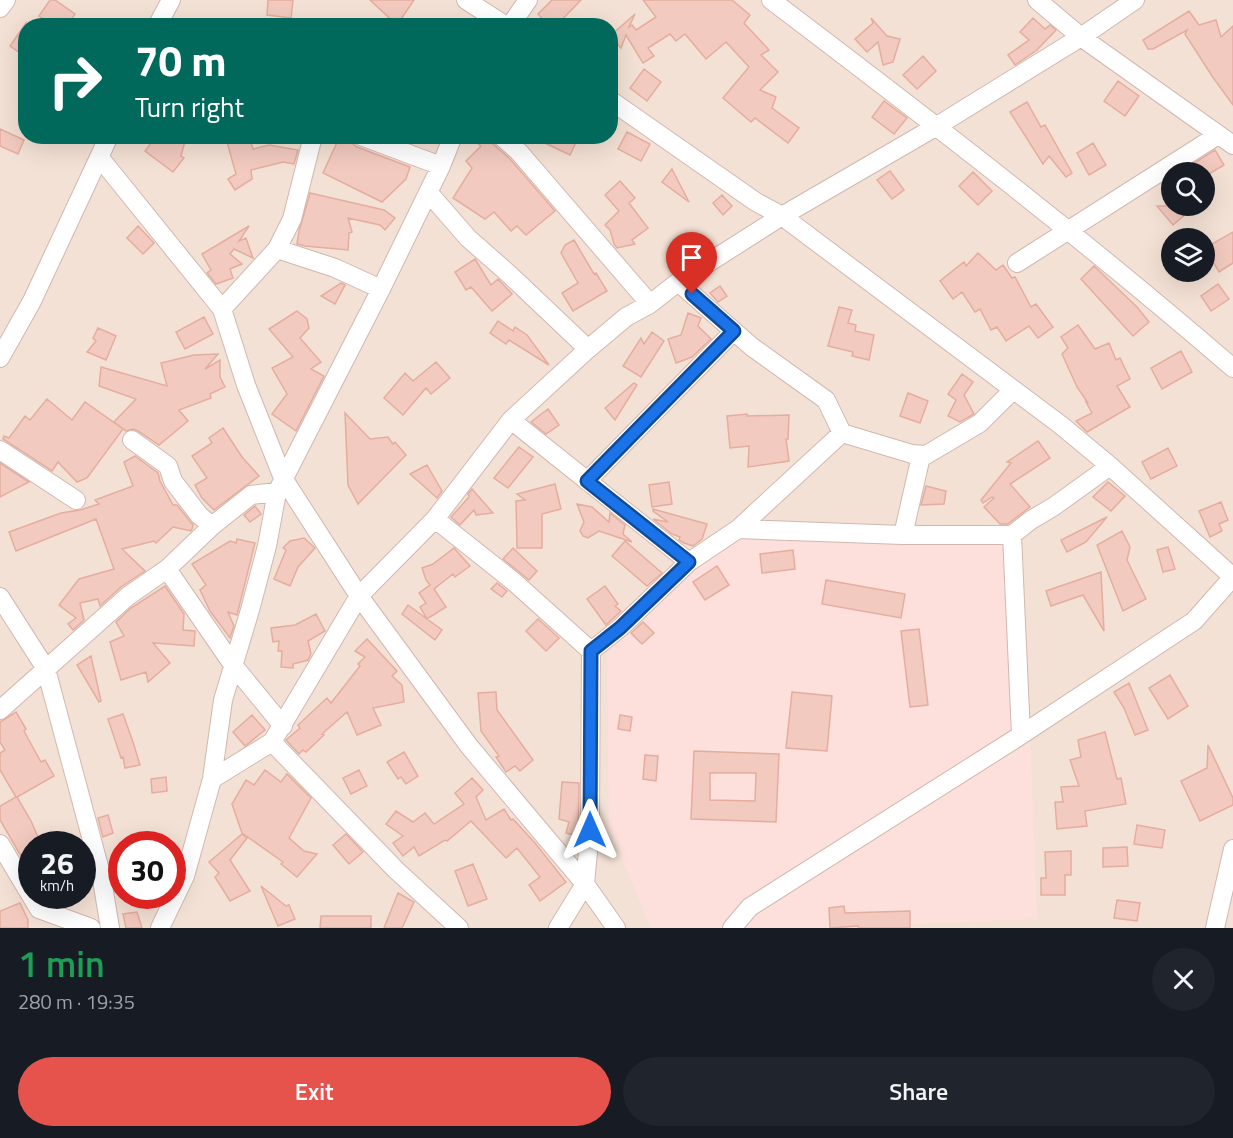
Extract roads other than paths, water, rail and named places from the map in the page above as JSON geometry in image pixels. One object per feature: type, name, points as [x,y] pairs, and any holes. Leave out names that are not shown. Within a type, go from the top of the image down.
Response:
[{"type":"street","points":[[0,8],[6,0]]},
{"type":"street","points":[[163,18],[171,0]]},
{"type":"street","points":[[466,0],[495,18]]},
{"type":"street","points":[[514,18],[528,0]]},
{"type":"street","points":[[771,0],[937,126],[1150,296],[1233,368]]},
{"type":"street","points":[[1017,263],[1067,231],[1226,140],[1081,37],[1037,0]]},
{"type":"street","points":[[212,779],[272,742],[359,596],[435,519],[511,420],[588,349],[626,317],[650,304],[678,282],[782,216],[937,126],[1081,37],[1135,0]]},
{"type":"street","points":[[618,106],[756,202],[782,216],[1013,390],[1110,466],[1233,577],[1194,621],[1021,735],[750,907],[732,928]]},
{"type":"street","points":[[0,358],[32,301],[105,144]]},
{"type":"street","points":[[222,309],[277,249],[291,219],[311,144]]},
{"type":"street","points":[[383,144],[441,166]]},
{"type":"street","points":[[160,928],[184,876],[212,779],[220,736],[219,720],[267,546],[280,485],[381,289],[450,144]]},
{"type":"street","points":[[510,144],[650,304]]},
{"type":"street","points":[[99,158],[222,309],[280,485],[469,746],[585,884],[616,928]]},
{"type":"street","points":[[428,192],[468,238],[588,349]]},
{"type":"street","points":[[277,249],[335,268],[381,289]]},
{"type":"street","points":[[678,282],[752,347],[826,400],[842,434],[921,456],[926,455],[980,423],[1013,390]]},
{"type":"street","points":[[587,481],[734,331]]},
{"type":"street","points":[[511,420],[689,562]]},
{"type":"street","points":[[591,651],[620,628],[689,562],[738,529],[842,434]]},
{"type":"street","points":[[132,440],[168,466],[173,481],[199,515],[212,526]]},
{"type":"street","points":[[0,450],[76,500]]},
{"type":"street","points":[[903,535],[921,456]]},
{"type":"street","points":[[738,529],[903,535],[1012,535],[1110,466]]},
{"type":"street","points":[[0,710],[128,596],[167,569],[212,526],[251,495],[280,485]]},
{"type":"street","points":[[435,519],[513,581],[591,651],[590,830],[585,884],[558,928]]},
{"type":"street","points":[[1012,535],[1021,735]]},
{"type":"street","points":[[167,569],[233,665],[283,726]]},
{"type":"street","points":[[0,597],[46,669],[102,874],[110,928]]},
{"type":"street","points":[[272,742],[396,870],[459,928]]},
{"type":"street","points":[[0,844],[39,909],[91,928]]},
{"type":"street","points":[[1215,928],[1233,849]]}]
